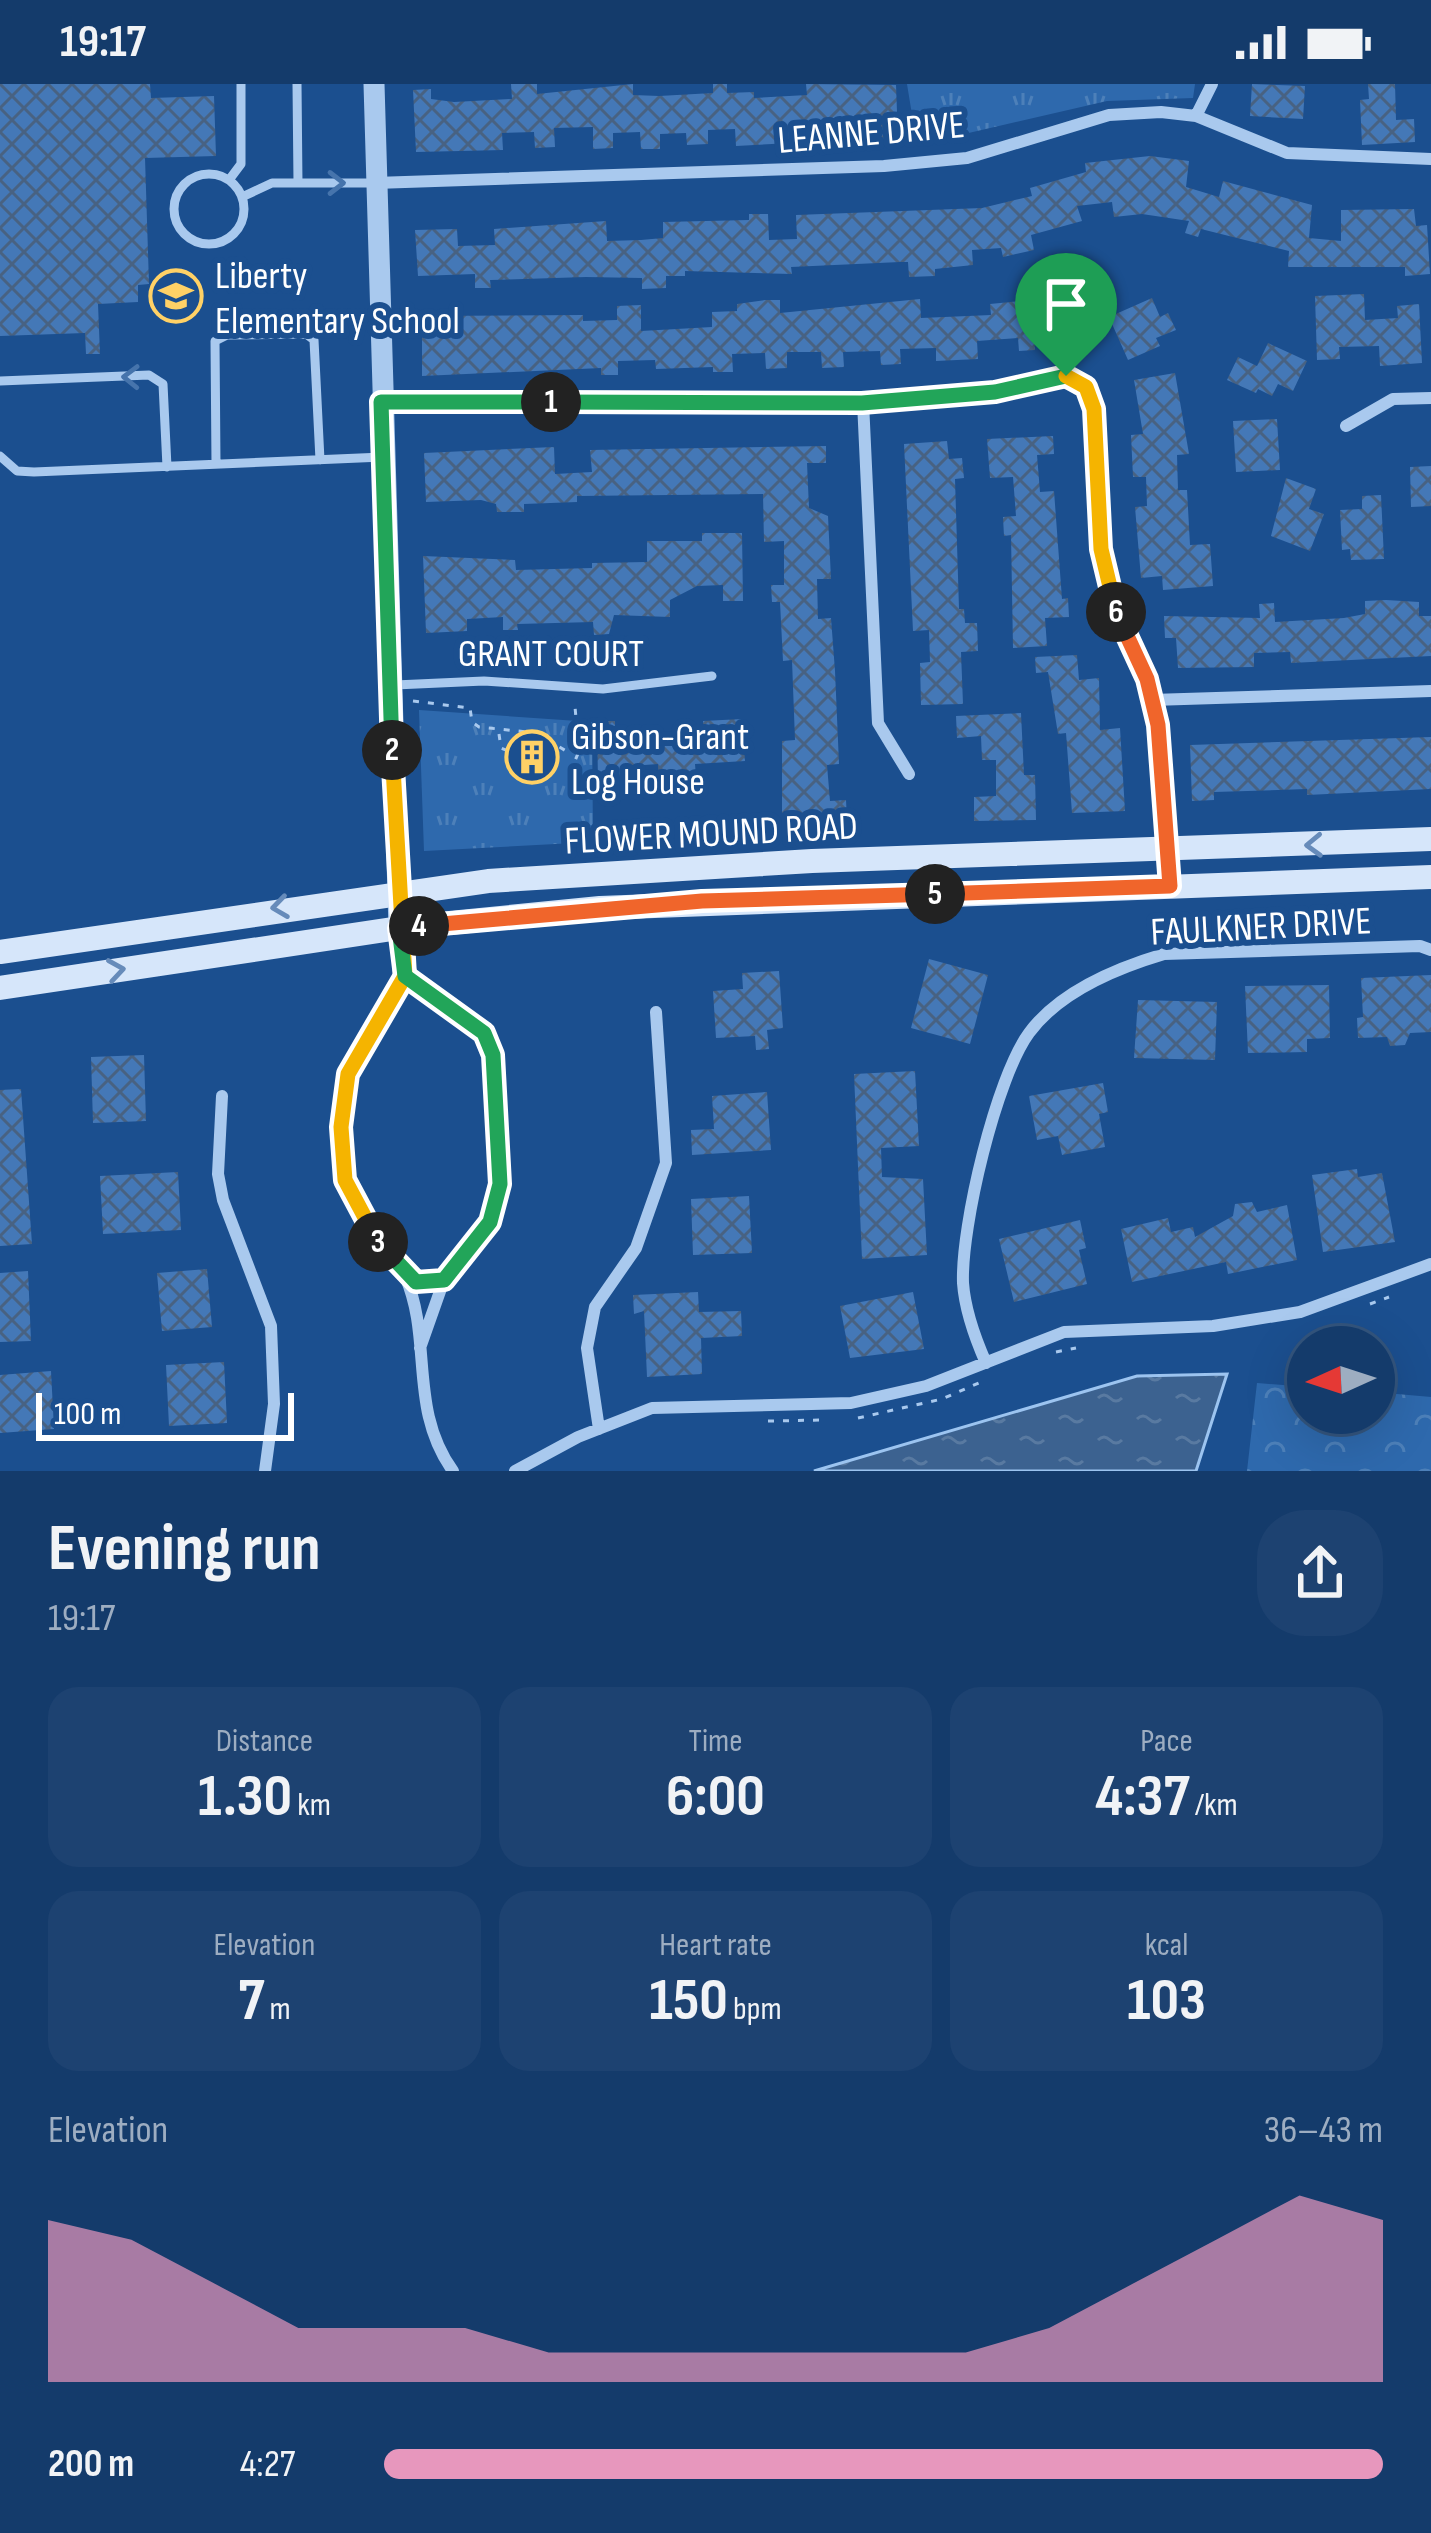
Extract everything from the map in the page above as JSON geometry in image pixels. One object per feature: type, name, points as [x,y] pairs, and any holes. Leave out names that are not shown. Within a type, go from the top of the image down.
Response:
[{"type":"main road","name":"FLOWER MOUND ROAD","points":[[0,952],[396,891],[747,864],[1431,839]]},
{"type":"main road","name":"FLOWER MOUND ROAD","points":[[0,988],[399,928],[702,901],[1431,878]]},
{"type":"street","points":[[374,84],[396,891],[405,976],[348,1074],[341,1127],[345,1180],[371,1233],[405,1275],[420,1350],[425,1412],[453,1471]]},
{"type":"street","points":[[1196,116],[1212,84]]},
{"type":"street","name":"LEANNE DRIVE","points":[[375,183],[884,166],[967,158],[1109,115],[1196,116],[1287,153],[1431,159]]},
{"type":"street","points":[[381,402],[862,403],[995,392],[1066,376],[1086,387],[1094,409],[1108,588],[1152,700],[1170,886]]},
{"type":"street","points":[[1346,426],[1393,399],[1431,398]]},
{"type":"street","points":[[862,403],[878,723],[909,774]]},
{"type":"street","points":[[1152,700],[1431,691]]},
{"type":"street","name":"FAULKNER DRIVE","points":[[986,1363],[972,1330],[963,1284],[965,1251],[1006,1069],[1032,1029],[1071,996],[1126,965],[1164,954],[1420,946],[1431,950]]},
{"type":"street","points":[[405,976],[484,1033],[493,1055],[500,1184],[490,1222],[444,1280],[420,1350]]},
{"type":"street","points":[[599,1429],[587,1348],[596,1307],[636,1248],[665,1163],[656,1012]]},
{"type":"street","points":[[222,1096],[218,1174],[223,1200],[271,1326],[274,1404],[265,1471]]},
{"type":"street","points":[[515,1471],[652,1408],[850,1403],[926,1386],[1064,1332],[1213,1326],[1300,1312],[1431,1264]]},
{"type":"street","points":[[405,1275],[428,1284],[444,1280]]},
{"type":"lane","points":[[229,179],[241,164],[241,84]]},
{"type":"lane","points":[[297,84],[298,183]]},
{"type":"lane","points":[[196,176],[229,179],[242,197],[243,220],[228,239],[205,244],[183,233],[173,212],[179,190],[196,176]]},
{"type":"lane","points":[[242,197],[256,187],[375,183]]},
{"type":"lane","points":[[216,464],[214,341],[226,335],[306,334],[314,340],[320,460]]},
{"type":"lane","points":[[0,381],[149,374],[163,384],[167,401],[167,466]]},
{"type":"lane","points":[[0,456],[17,472],[383,457]]},
{"type":"lane","name":"GRANT COURT","points":[[390,685],[484,681],[603,689],[712,676]]},
{"type":"path","points":[[413,700],[458,703],[470,708],[472,722],[479,727],[537,733],[545,743],[574,757]]},
{"type":"path","points":[[570,773],[579,751],[575,707]]},
{"type":"path","points":[[500,730],[498,743],[508,751]]},
{"type":"path","points":[[557,749],[566,751]]},
{"type":"green space","points":[[907,84],[1195,84],[1193,98],[1107,101],[917,145]]},
{"type":"green space","points":[[419,710],[592,722],[593,842],[424,851]]},
{"type":"green space","points":[[1257,1383],[1287,1385],[1287,1434],[1395,1434],[1395,1394],[1431,1397],[1431,1471],[1247,1471]]},
{"type":"water","points":[[1227,1374],[1196,1471],[814,1471],[1137,1376]]},
{"type":"building","points":[[0,84],[150,84],[151,98],[214,96],[216,156],[145,158],[149,284],[138,285],[138,302],[98,304],[100,354],[86,354],[85,333],[0,336]]},
{"type":"building","points":[[511,84],[537,84],[537,94],[633,84],[633,95],[659,96],[713,93],[713,84],[727,84],[727,93],[754,92],[754,98],[807,95],[806,84],[896,85],[898,139],[877,140],[876,120],[849,121],[849,140],[736,146],[735,129],[708,130],[708,144],[687,145],[686,133],[660,134],[660,149],[641,149],[640,132],[613,133],[613,148],[593,149],[593,127],[554,128],[555,147],[535,148],[534,132],[502,133],[503,150],[416,152],[413,90],[431,89],[431,99],[454,102],[512,99]]},
{"type":"building","points":[[1252,84],[1305,86],[1303,119],[1250,116]]},
{"type":"building","points":[[1368,84],[1395,84],[1396,120],[1414,119],[1415,142],[1362,145],[1360,100],[1369,99]]},
{"type":"building","points":[[1150,156],[1189,161],[1186,187],[1219,197],[1223,181],[1312,205],[1309,238],[1341,241],[1341,210],[1414,209],[1416,226],[1427,225],[1430,274],[1405,276],[1405,267],[1288,267],[1289,251],[1201,229],[1198,237],[1185,233],[1189,221],[1142,214],[1114,217],[1112,202],[1077,206],[1082,221],[1031,235],[1034,250],[1003,257],[1001,248],[972,250],[973,265],[935,269],[935,276],[909,277],[908,262],[900,262],[791,267],[792,274],[685,271],[685,276],[666,276],[666,288],[642,289],[642,278],[490,280],[491,288],[475,288],[475,274],[418,276],[415,230],[457,229],[458,246],[495,245],[494,229],[606,221],[607,241],[641,240],[663,238],[663,222],[749,220],[749,214],[768,214],[769,240],[797,239],[796,215],[982,208],[1032,196],[1030,188],[1086,172],[1085,163]]},
{"type":"building","points":[[1073,264],[1089,270],[1085,283],[1107,291],[1092,334],[1075,328],[1080,315],[1050,304],[1058,280],[1066,283]]},
{"type":"building","points":[[1364,294],[1365,320],[1398,318],[1397,306],[1419,304],[1422,363],[1380,366],[1379,346],[1339,347],[1340,359],[1317,360],[1315,296]]},
{"type":"building","points":[[1152,298],[1160,317],[1168,313],[1176,330],[1156,338],[1160,346],[1128,360],[1109,317]]},
{"type":"building","points":[[920,299],[921,318],[991,315],[990,304],[1031,300],[1035,350],[1019,351],[1018,338],[977,341],[978,359],[936,361],[936,348],[900,349],[901,364],[881,365],[880,351],[843,352],[844,367],[822,368],[821,352],[787,352],[787,368],[766,369],[765,353],[732,354],[733,372],[713,372],[713,367],[656,369],[655,360],[618,361],[618,375],[601,375],[601,368],[422,376],[422,316],[583,315],[583,321],[617,320],[617,306],[641,305],[641,331],[712,327],[712,312],[737,311],[737,304],[765,300],[780,300],[780,313]]},
{"type":"building","points":[[1268,343],[1307,361],[1293,391],[1278,384],[1272,396],[1227,380],[1238,357],[1257,366]]},
{"type":"building","points":[[1175,373],[1189,454],[1177,455],[1178,490],[1187,490],[1190,545],[1210,544],[1213,586],[1163,590],[1162,576],[1141,578],[1135,507],[1147,506],[1146,477],[1133,477],[1131,435],[1143,434],[1134,380]]},
{"type":"building","points":[[1277,419],[1280,470],[1236,472],[1233,421]]},
{"type":"building","points":[[1053,436],[1054,454],[1037,455],[1040,492],[1054,491],[1062,599],[1068,598],[1069,617],[1045,618],[1047,646],[1013,648],[1011,535],[1004,536],[1003,517],[1016,516],[1013,477],[990,478],[987,439]]},
{"type":"building","points":[[947,441],[949,459],[962,458],[964,478],[955,479],[959,609],[964,609],[965,623],[977,623],[978,651],[961,652],[963,704],[921,705],[920,663],[930,662],[929,630],[913,631],[904,444]]},
{"type":"building","points":[[826,446],[826,463],[807,463],[809,508],[828,516],[831,579],[817,579],[818,619],[831,618],[839,764],[827,765],[830,801],[846,800],[847,820],[793,823],[792,813],[782,814],[782,741],[795,740],[792,660],[783,661],[780,602],[772,602],[771,585],[784,585],[784,541],[764,542],[763,494],[577,496],[577,502],[524,504],[524,512],[497,512],[496,504],[481,500],[426,502],[424,453],[554,447],[555,474],[592,472],[590,450]]},
{"type":"building","points":[[1431,466],[1431,506],[1411,507],[1410,467]]},
{"type":"building","points":[[1286,478],[1316,489],[1309,509],[1324,514],[1310,551],[1271,536]]},
{"type":"building","points":[[1381,495],[1384,559],[1351,560],[1350,549],[1342,550],[1340,510],[1362,509],[1362,496]]},
{"type":"building","points":[[702,533],[742,533],[743,601],[723,601],[723,585],[697,586],[670,600],[670,617],[614,615],[609,634],[594,635],[593,622],[517,624],[518,630],[503,630],[503,617],[467,619],[467,631],[426,633],[423,556],[515,560],[516,570],[592,568],[592,563],[647,562],[647,541],[702,541]]},
{"type":"building","points":[[1365,601],[1419,602],[1419,616],[1431,616],[1431,656],[1291,663],[1290,652],[1254,653],[1254,667],[1178,668],[1176,638],[1165,638],[1164,616],[1260,618],[1259,604],[1274,603],[1275,622],[1344,618],[1365,614]]},
{"type":"building","points":[[1077,655],[1079,680],[1099,678],[1100,730],[1120,728],[1125,811],[1072,813],[1066,733],[1058,734],[1048,672],[1036,673],[1035,657]]},
{"type":"building","points":[[1021,713],[1024,775],[1035,775],[1036,820],[974,821],[974,797],[996,796],[996,760],[982,760],[981,736],[957,738],[956,716]]},
{"type":"building","points":[[742,719],[745,761],[695,764],[697,791],[659,793],[658,764],[631,766],[631,782],[598,782],[597,721],[615,721],[615,735],[630,739],[704,735],[703,721]]},
{"type":"building","points":[[1431,737],[1431,789],[1307,795],[1307,789],[1214,792],[1214,800],[1192,801],[1190,745]]},
{"type":"building","name":"Gibson-Grant Log House","points":[[510,742],[557,749],[554,768],[506,766]]},
{"type":"building","points":[[929,959],[988,975],[970,1044],[911,1028]]},
{"type":"building","points":[[779,971],[783,1028],[767,1030],[769,1049],[756,1050],[755,1036],[716,1038],[713,991],[743,989],[742,973]]},
{"type":"building","points":[[1431,975],[1431,1032],[1410,1033],[1405,1045],[1390,1046],[1387,1037],[1358,1038],[1357,1018],[1363,1017],[1361,978]]},
{"type":"building","points":[[1329,985],[1330,1038],[1307,1039],[1307,1052],[1248,1053],[1245,986]]},
{"type":"building","points":[[1138,1000],[1217,1002],[1215,1060],[1134,1058]]},
{"type":"building","points":[[144,1055],[146,1121],[93,1123],[91,1057]]},
{"type":"building","points":[[915,1071],[919,1146],[881,1148],[882,1177],[923,1179],[927,1255],[862,1259],[854,1074]]},
{"type":"building","points":[[1103,1083],[1108,1112],[1099,1114],[1105,1147],[1062,1155],[1058,1136],[1037,1140],[1029,1096]]},
{"type":"building","points":[[21,1089],[32,1244],[0,1246],[0,1090]]},
{"type":"building","points":[[767,1092],[771,1150],[692,1155],[691,1130],[714,1129],[712,1096]]},
{"type":"building","points":[[1357,1169],[1358,1177],[1382,1173],[1395,1242],[1323,1252],[1312,1175]]},
{"type":"building","points":[[178,1172],[181,1230],[103,1234],[100,1176]]},
{"type":"building","points":[[749,1196],[752,1253],[693,1255],[691,1199]]},
{"type":"building","points":[[1252,1202],[1257,1212],[1287,1205],[1297,1260],[1228,1274],[1226,1262],[1132,1282],[1121,1229],[1168,1218],[1171,1232],[1193,1227],[1195,1237],[1233,1216],[1235,1204]]},
{"type":"building","points":[[1080,1220],[1086,1248],[1079,1250],[1087,1284],[1014,1302],[999,1239]]},
{"type":"building","points":[[207,1269],[212,1327],[162,1331],[157,1273]]},
{"type":"building","points":[[28,1271],[31,1341],[0,1342],[0,1273]]},
{"type":"building","points":[[698,1292],[699,1312],[741,1311],[742,1336],[701,1338],[702,1374],[647,1377],[644,1311],[634,1314],[633,1295]]},
{"type":"building","points":[[913,1292],[924,1349],[850,1358],[840,1306]]},
{"type":"building","points":[[224,1362],[227,1423],[169,1426],[166,1365]]},
{"type":"building","points":[[51,1371],[54,1429],[0,1433],[0,1375]]},
{"type":"place","name":"Liberty Elementary School","points":[[176,296]]},
{"type":"place","name":"Gibson-Grant Log House","points":[[532,757]]},
{"type":"route","points":[[1066,376],[995,392],[862,403],[381,402],[396,891],[399,928],[405,976],[376,1016],[348,1074],[341,1127],[345,1180],[371,1233],[405,1275],[428,1284],[444,1280],[460,1253],[490,1222],[500,1184],[493,1055],[484,1033],[442,1008],[405,976],[401,943],[399,928],[702,901],[1170,886],[1158,725],[1147,679],[1125,638],[1108,588],[1101,549],[1094,409],[1086,387],[1066,376]]}]
